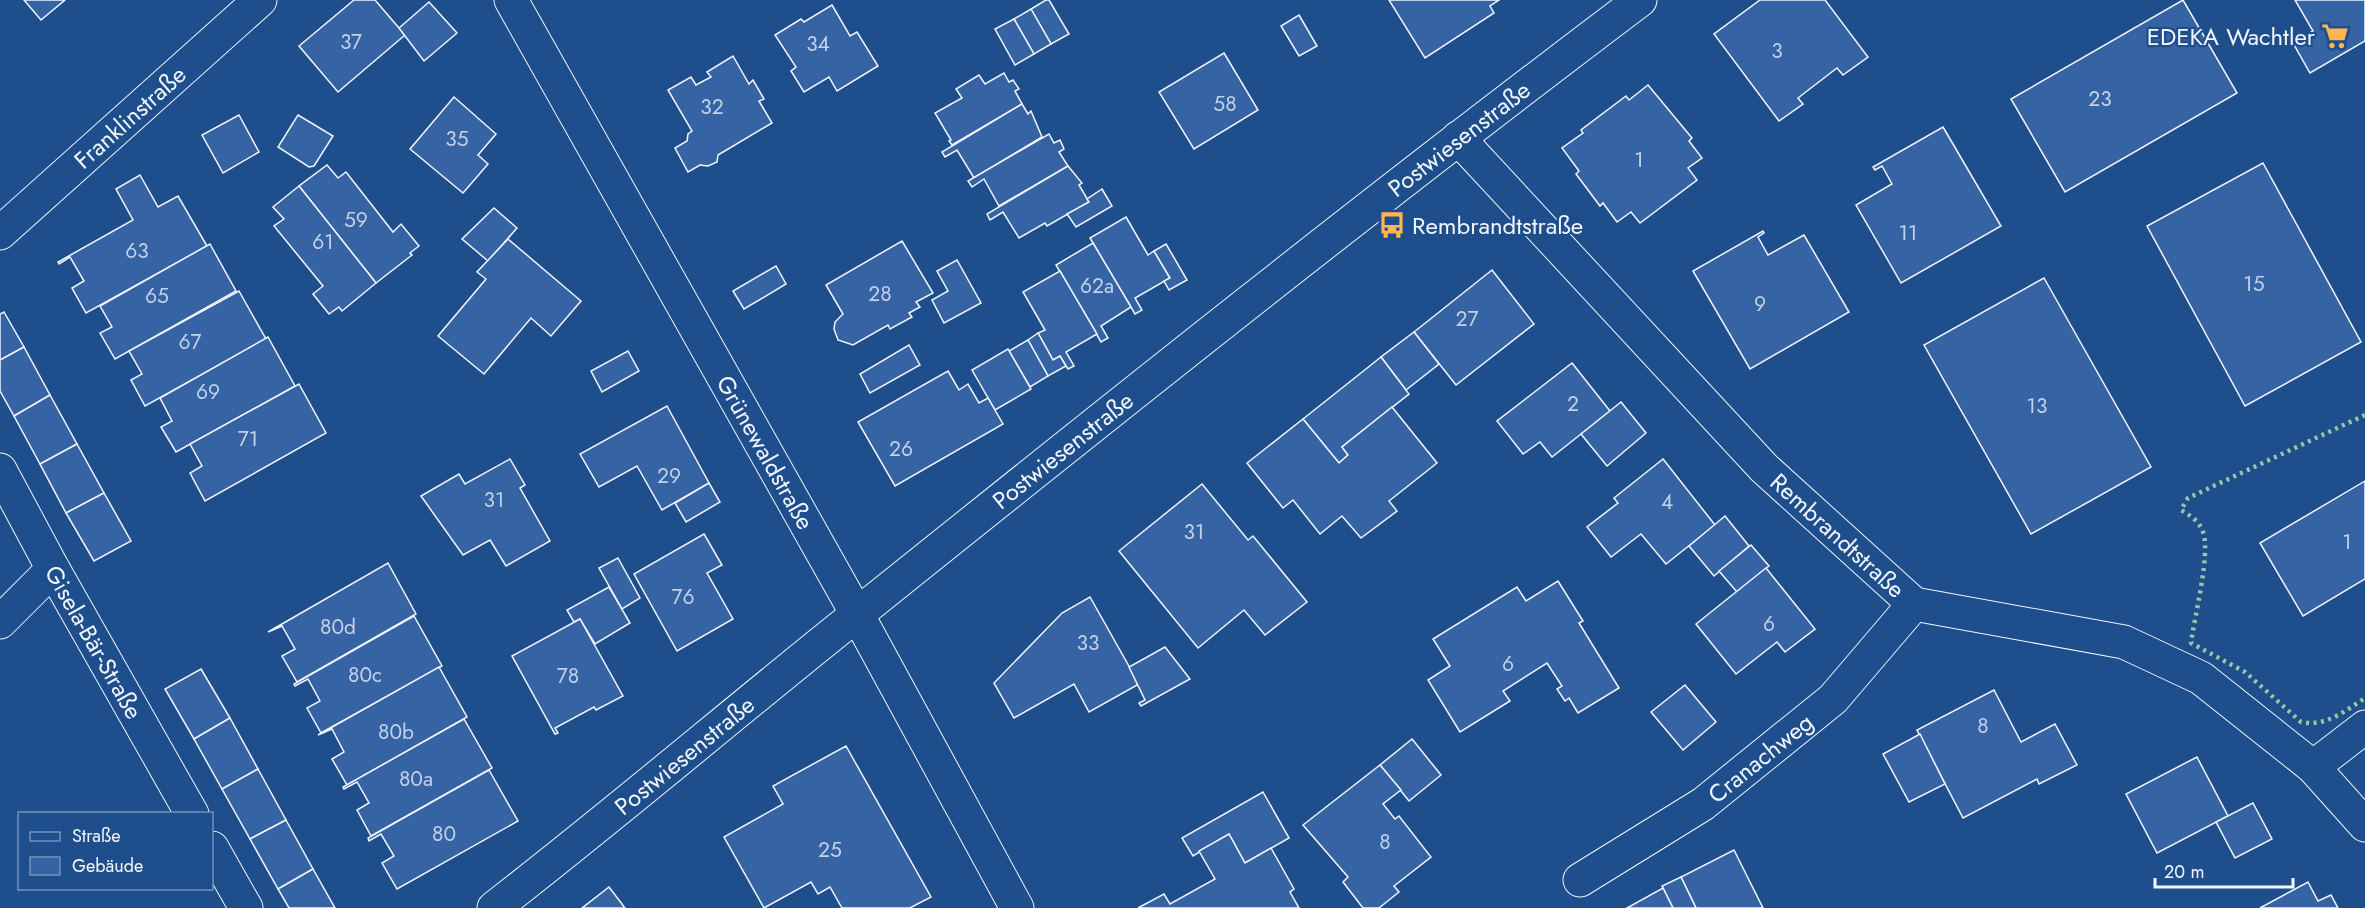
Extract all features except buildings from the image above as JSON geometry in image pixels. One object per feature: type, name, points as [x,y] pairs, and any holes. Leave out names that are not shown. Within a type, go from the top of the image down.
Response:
[{"type":"street","name":"Franklinstraße","points":[[0,233],[260,0]]},
{"type":"street","name":"Grünewaldstraße","points":[[511,0],[857,614],[1017,908]]},
{"type":"street","name":"Postwiesenstraße","points":[[494,908],[601,825],[857,614],[1458,138],[1640,0]]},
{"type":"street","name":"Rembrandtstraße","points":[[1458,138],[1764,468],[1914,604],[2124,642],[2201,678],[2313,767],[2365,825]]},
{"type":"street","name":"Gisela-Bär-Straße","points":[[0,470],[53,569],[191,812]]},
{"type":"street","points":[[0,622],[53,569]]},
{"type":"street","name":"Cranachweg","points":[[1580,880],[1703,804],[1833,699],[1914,604]]},
{"type":"street","points":[[2313,767],[2365,727]]},
{"type":"street","points":[[213,850],[246,908]]},
{"type":"hedge","points":[[2365,415],[2188,498],[2181,510],[2199,525],[2205,542],[2204,570],[2191,643],[2245,672],[2301,722],[2327,720],[2343,713],[2365,698]]},
{"type":"place","name":"EDEKA Wachtler","points":[[2335,36]]},
{"type":"place","name":"Rembrandtstraße","points":[[1392,225]]}]
